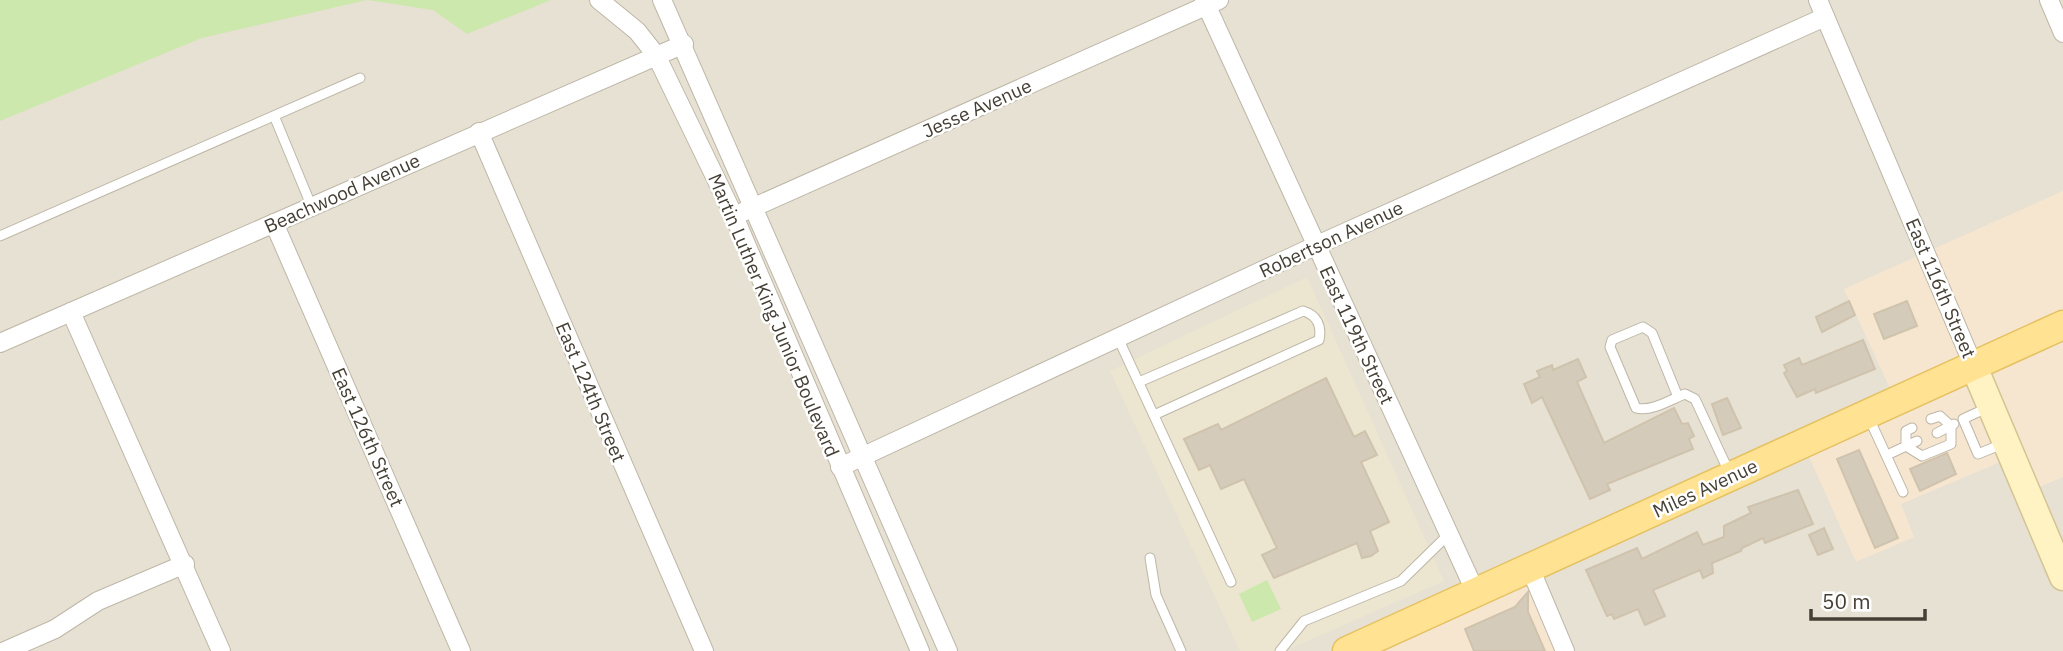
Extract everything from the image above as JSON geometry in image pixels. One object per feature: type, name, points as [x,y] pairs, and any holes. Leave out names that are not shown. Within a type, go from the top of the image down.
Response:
[{"type":"main road","name":"Miles Avenue","points":[[1347,651],[2063,325]]},
{"type":"main road","name":"East 116th Street","points":[[1974,367],[2063,577]]},
{"type":"street","name":"Martin Luther King Junior Boulevard","points":[[599,0],[637,32],[656,55],[734,216],[920,651]]},
{"type":"street","name":"Martin Luther King Junior Boulevard","points":[[662,0],[684,44],[948,651]]},
{"type":"street","points":[[2049,0],[2063,33]]},
{"type":"street","name":"Jesse Avenue","points":[[734,216],[1210,2]]},
{"type":"street","name":"East 119th Street","points":[[1210,2],[1315,246],[1476,593]]},
{"type":"street","name":"Robertson Avenue","points":[[840,467],[1822,8]]},
{"type":"street","name":"East 116th Street","points":[[1822,8],[1974,367]]},
{"type":"street","name":"Beachwood Avenue","points":[[0,343],[684,44]]},
{"type":"street","name":"East 124th Street","points":[[479,132],[704,651]]},
{"type":"street","name":"East 126th Street","points":[[274,223],[461,651]]},
{"type":"street","points":[[71,312],[185,564],[221,651]]},
{"type":"street","points":[[5,651],[55,629],[98,601],[185,564]]},
{"type":"street","points":[[1530,568],[1565,651]]},
{"type":"lane","points":[[0,236],[360,79]]},
{"type":"lane","points":[[275,118],[311,205]]},
{"type":"lane","points":[[1139,382],[1303,311],[1312,314],[1318,323],[1319,340],[1154,415]]},
{"type":"lane","points":[[1678,397],[1652,333],[1643,327],[1612,340],[1609,347],[1636,408],[1644,410],[1678,397],[1685,394],[1695,399],[1730,475]]},
{"type":"lane","points":[[1118,338],[1231,582]]},
{"type":"lane","points":[[1937,433],[1991,407]]},
{"type":"lane","points":[[1867,414],[1903,492]]},
{"type":"lane","points":[[1906,446],[1923,456],[1951,444],[1951,426],[1940,416],[1931,419]]},
{"type":"lane","points":[[1963,419],[1978,454],[2006,443]]},
{"type":"lane","points":[[1906,446],[1906,431],[1912,428]]},
{"type":"lane","points":[[1887,455],[1917,441]]},
{"type":"lane","points":[[1280,651],[1304,621],[1401,581],[1449,534]]},
{"type":"lane","points":[[1150,558],[1156,595],[1181,651]]},
{"type":"shaded area","points":[[0,0],[2063,0],[2063,651],[0,651]]},
{"type":"shaded area","points":[[2063,191],[2063,477],[2027,492],[2012,457],[1901,504],[1914,537],[1856,562],[1803,443],[1896,401],[1844,289]]},
{"type":"shaded area","points":[[1307,277],[1444,581],[1284,651],[1240,651],[1110,371]]},
{"type":"shaded area","points":[[1530,568],[1565,651],[1346,651]]},
{"type":"green space","points":[[0,0],[367,0],[202,38],[0,121]]},
{"type":"green space","points":[[367,0],[551,0],[467,34],[433,10]]},
{"type":"green space","points":[[1267,580],[1281,609],[1252,622],[1239,594]]},
{"type":"building","points":[[1849,301],[1855,315],[1822,332],[1816,317]]},
{"type":"building","points":[[1907,301],[1917,326],[1884,339],[1874,314]]},
{"type":"building","points":[[1863,340],[1875,369],[1816,393],[1815,389],[1797,397],[1784,373],[1787,371],[1784,365],[1799,358],[1802,365]]},
{"type":"building","points":[[1578,359],[1586,377],[1577,382],[1604,443],[1674,408],[1682,424],[1688,423],[1694,436],[1689,439],[1693,449],[1607,484],[1610,490],[1590,499],[1542,397],[1532,403],[1524,384],[1540,377],[1537,371],[1552,365],[1553,370]]},
{"type":"building","points":[[1326,378],[1354,437],[1365,431],[1377,455],[1361,462],[1389,522],[1370,531],[1378,551],[1371,556],[1362,558],[1357,543],[1274,578],[1262,555],[1277,548],[1244,479],[1221,489],[1210,465],[1199,470],[1184,439],[1218,424],[1221,430]]},
{"type":"building","points":[[1727,398],[1741,428],[1723,435],[1712,404]]},
{"type":"building","points":[[1859,450],[1898,538],[1875,548],[1837,459]]},
{"type":"building","points":[[1947,453],[1956,474],[1920,491],[1910,469]]},
{"type":"building","points":[[1798,490],[1813,524],[1765,543],[1763,538],[1742,548],[1741,551],[1712,563],[1713,573],[1703,578],[1700,570],[1653,590],[1665,616],[1645,625],[1638,609],[1614,619],[1612,614],[1607,616],[1586,570],[1637,548],[1642,559],[1697,532],[1703,545],[1724,537],[1724,526],[1751,513],[1748,507]]},
{"type":"building","points":[[1824,528],[1833,549],[1818,555],[1809,535]]},
{"type":"building","points":[[1528,592],[1528,612],[1545,651],[1474,651],[1465,629],[1515,607]]}]
